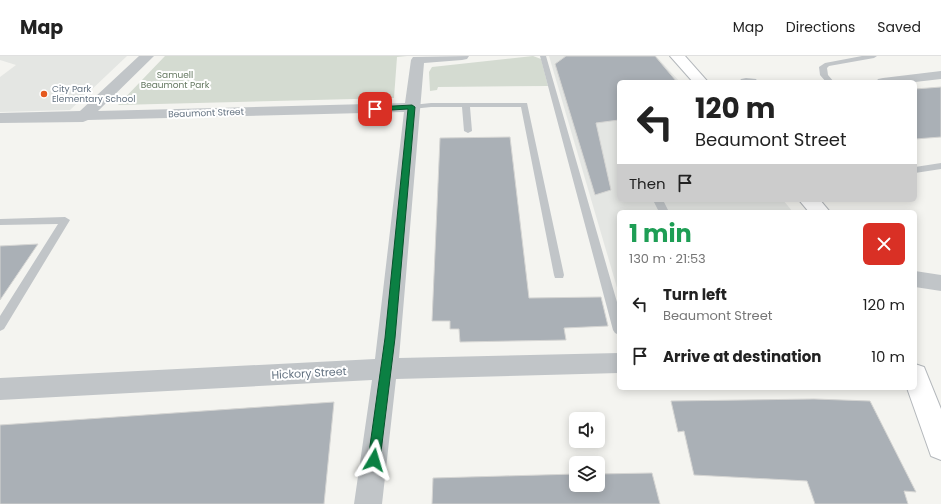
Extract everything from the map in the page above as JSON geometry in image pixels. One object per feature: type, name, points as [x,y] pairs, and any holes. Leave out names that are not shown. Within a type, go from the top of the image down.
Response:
[{"type":"main road","points":[[677,56],[699,80]]},
{"type":"main road","points":[[811,202],[818,210]]},
{"type":"main road","points":[[917,380],[941,446]]},
{"type":"street","points":[[83,117],[147,56]]},
{"type":"street","points":[[368,504],[390,338],[417,58],[462,56]]},
{"type":"street","points":[[902,80],[939,76]]},
{"type":"street","name":"Beaumont Street","points":[[0,118],[83,117],[412,107]]},
{"type":"street","points":[[917,279],[941,283]]},
{"type":"street","name":"Hickory Street","points":[[0,388],[385,369],[617,363]]},
{"type":"lane","points":[[543,56],[617,323]]},
{"type":"lane","points":[[828,80],[824,75],[823,67],[827,64],[874,56]]},
{"type":"lane","points":[[466,105],[468,131]]},
{"type":"lane","points":[[412,107],[524,105],[559,275]]},
{"type":"lane","points":[[917,170],[941,166]]},
{"type":"lane","points":[[0,222],[65,220],[0,326]]},
{"type":"shaded area","name":"City Park Elementary School","points":[[0,56],[127,56],[70,110],[0,112],[0,77],[16,65],[0,60]]},
{"type":"shaded area","points":[[549,56],[656,56],[678,80],[617,80],[617,202],[785,202],[791,210],[617,210],[617,288]]},
{"type":"green space","name":"Samuell Beaumont Park","points":[[165,56],[407,56],[397,57],[394,98],[118,105]]},
{"type":"green space","points":[[533,56],[541,59],[548,86],[438,87],[437,90],[430,91],[429,72],[432,67]]},
{"type":"building","points":[[566,56],[655,56],[675,80],[617,80],[617,120],[596,123],[611,190],[595,195],[555,64]]},
{"type":"building","points":[[941,87],[941,137],[917,139],[917,89]]},
{"type":"building","points":[[510,137],[529,298],[601,297],[608,326],[564,328],[566,340],[460,342],[459,329],[450,329],[450,321],[432,321],[440,138]]},
{"type":"building","points":[[38,244],[0,300],[0,246]]},
{"type":"building","points":[[814,399],[870,401],[916,492],[904,491],[908,504],[815,504],[807,481],[694,475],[684,431],[678,432],[671,401]]},
{"type":"building","points":[[334,402],[324,504],[0,504],[0,425]]},
{"type":"building","points":[[652,473],[660,504],[432,504],[433,478],[569,474],[569,492],[605,492],[605,474]]},
{"type":"place","name":"City Park Elementary School","points":[[44,94]]},
{"type":"route","points":[[374,460],[390,338],[412,107],[375,109]]}]
